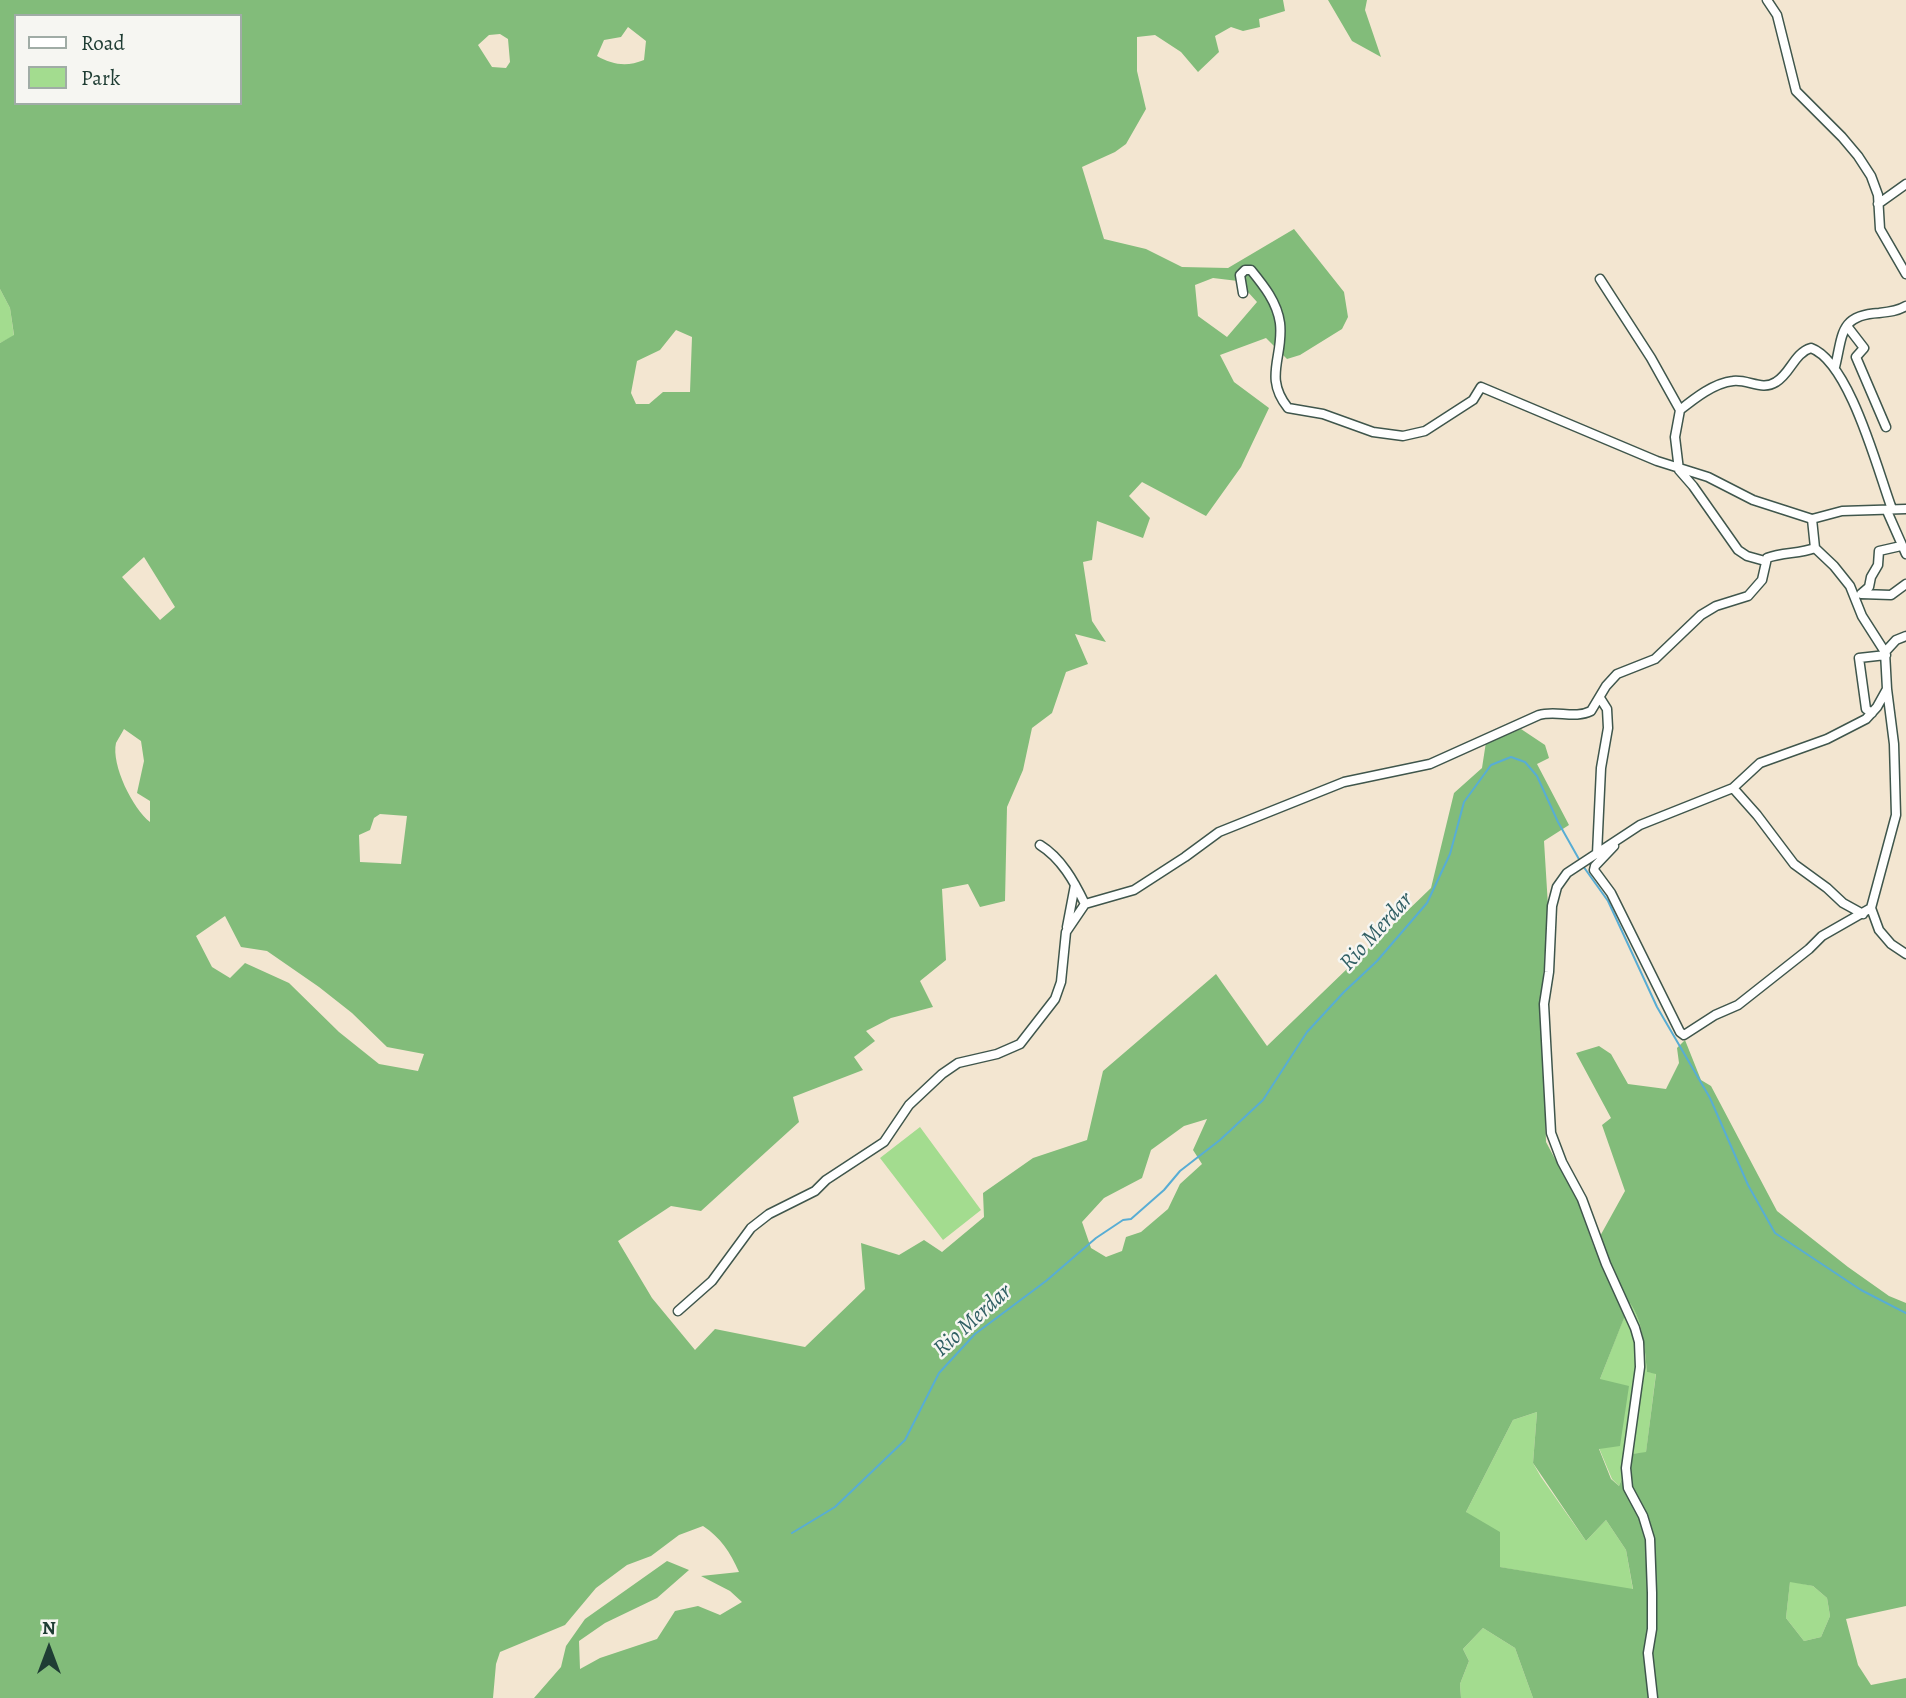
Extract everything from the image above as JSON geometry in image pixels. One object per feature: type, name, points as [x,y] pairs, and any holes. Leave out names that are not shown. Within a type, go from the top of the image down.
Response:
[{"type":"street","points":[[1767,0],[1777,15],[1796,91],[1858,156],[1871,176],[1878,195],[1880,229],[1906,274]]},
{"type":"street","points":[[1878,204],[1906,184]]},
{"type":"street","points":[[1243,293],[1240,275],[1245,270],[1251,270],[1276,308],[1280,336],[1275,384],[1280,398],[1288,408],[1323,414],[1373,432],[1403,436],[1426,431],[1473,400],[1481,387],[1657,461],[1708,477],[1752,500],[1812,519],[1842,511],[1906,509]]},
{"type":"street","points":[[1600,279],[1651,358],[1680,410],[1675,437],[1681,473],[1738,550],[1747,556],[1765,561],[1776,555],[1802,553],[1815,548]]},
{"type":"street","points":[[1835,367],[1839,342],[1852,318],[1863,313],[1899,310],[1906,306]]},
{"type":"street","points":[[1847,326],[1864,348],[1856,357],[1886,427]]},
{"type":"street","points":[[1680,410],[1696,397],[1725,383],[1736,380],[1759,385],[1772,384],[1783,377],[1797,357],[1807,349],[1818,351],[1835,367],[1853,399],[1903,550],[1878,551],[1876,571],[1871,576],[1869,587],[1858,594]]},
{"type":"street","points":[[1812,519],[1815,548],[1858,594],[1862,616],[1886,653],[1887,689],[1894,744],[1896,815],[1871,908],[1879,930],[1902,954],[1906,954]]},
{"type":"street","points":[[1066,932],[1085,904],[1133,890],[1219,832],[1344,782],[1430,764],[1539,715],[1586,713],[1617,674],[1655,659],[1701,615],[1716,606],[1748,596],[1762,580],[1765,561]]},
{"type":"street","points":[[1858,594],[1891,595],[1906,584]]},
{"type":"street","points":[[1872,713],[1866,709],[1859,658],[1886,653],[1896,640],[1906,636]]},
{"type":"street","points":[[1653,1698],[1648,1653],[1651,1642],[1652,1593],[1650,1539],[1626,1478],[1632,1410],[1640,1367],[1639,1342],[1636,1328],[1612,1279],[1582,1199],[1553,1144],[1550,1123],[1544,1004],[1555,890],[1561,879],[1577,867],[1656,818],[1733,788],[1760,763],[1827,739],[1866,719],[1887,689]]},
{"type":"street","points":[[1597,854],[1601,768],[1608,728],[1607,709],[1600,698]]},
{"type":"street","points":[[1733,788],[1794,864],[1843,903],[1863,914]]},
{"type":"street","points":[[1596,835],[1615,842]]},
{"type":"street","points":[[1615,842],[1594,870],[1611,893],[1684,1035],[1715,1015],[1738,1005],[1809,950],[1822,936],[1871,908]]},
{"type":"street","points":[[1040,845],[1051,852],[1068,872],[1085,904]]},
{"type":"street","points":[[678,1311],[712,1280],[751,1228],[769,1214],[816,1191],[826,1180],[884,1142],[909,1104],[942,1074],[958,1063],[978,1056],[997,1054],[1020,1044],[1055,999],[1061,982],[1066,932],[1075,885]]},
{"type":"green space","points":[[0,0],[1283,0],[1285,11],[1259,19],[1260,27],[1243,31],[1231,27],[1215,36],[1219,52],[1198,72],[1181,52],[1155,35],[1137,37],[1137,71],[1146,109],[1126,144],[1082,167],[1104,239],[1146,249],[1182,267],[1228,268],[1294,229],[1344,292],[1348,317],[1342,329],[1300,355],[1287,359],[1266,338],[1220,355],[1234,382],[1269,408],[1241,467],[1206,516],[1142,482],[1129,496],[1150,518],[1143,538],[1097,521],[1092,560],[1083,562],[1092,621],[1106,642],[1075,634],[1088,664],[1066,672],[1052,713],[1032,728],[1023,770],[1007,807],[1005,901],[980,907],[968,884],[942,889],[946,960],[920,981],[933,1007],[891,1018],[866,1031],[875,1041],[854,1057],[863,1070],[793,1097],[799,1122],[701,1211],[671,1206],[618,1241],[652,1298],[695,1350],[715,1329],[805,1347],[865,1289],[861,1243],[899,1255],[924,1240],[942,1252],[984,1217],[983,1193],[1033,1158],[1087,1140],[1103,1071],[1216,974],[1267,1046],[1431,888],[1454,793],[1482,768],[1486,742],[1521,729],[1545,745],[1549,758],[1537,764],[1569,825],[1544,841],[1548,906],[1542,999],[1546,1142],[1578,1202],[1594,1247],[1625,1191],[1602,1125],[1611,1118],[1576,1053],[1599,1046],[1611,1054],[1628,1084],[1666,1089],[1679,1063],[1677,1048],[1685,1040],[1701,1080],[1711,1086],[1777,1211],[1848,1267],[1889,1296],[1906,1303],[1906,1606],[1846,1619],[1858,1665],[1871,1685],[1906,1678],[1906,1698],[1533,1698],[1515,1648],[1483,1628],[1463,1649],[1469,1661],[1460,1684],[1461,1698],[534,1698],[561,1667],[566,1646],[585,1619],[667,1561],[689,1570],[657,1598],[605,1623],[579,1641],[580,1669],[600,1658],[657,1639],[675,1611],[698,1606],[720,1615],[742,1602],[730,1591],[701,1576],[739,1572],[724,1546],[703,1526],[679,1535],[651,1556],[627,1565],[596,1588],[565,1625],[500,1652],[496,1664],[493,1698],[0,1698],[0,343],[14,335],[10,308],[0,289]],"holes":[[[628,27],[646,41],[644,60],[626,64],[614,63],[597,56],[604,40],[621,37]],[[500,34],[508,39],[510,62],[506,68],[492,67],[478,45],[489,35]],[[1213,278],[1238,281],[1257,302],[1227,337],[1198,316],[1195,285]],[[676,330],[692,337],[690,392],[663,392],[649,404],[636,404],[631,393],[637,361],[660,350]],[[144,557],[175,607],[160,620],[122,577]],[[124,729],[141,741],[144,761],[137,793],[150,801],[150,822],[130,797],[120,774],[115,752],[116,743]],[[380,814],[407,816],[401,864],[360,862],[359,835],[370,830],[374,818]],[[225,916],[241,947],[267,951],[352,1013],[387,1047],[424,1054],[418,1071],[379,1064],[339,1032],[289,983],[245,963],[230,978],[212,967],[196,936]],[[1207,1119],[1193,1150],[1202,1164],[1180,1184],[1168,1209],[1141,1232],[1126,1237],[1122,1251],[1106,1257],[1091,1248],[1082,1222],[1104,1198],[1142,1178],[1151,1150],[1184,1126]],[[1630,1303],[1641,1327],[1647,1372],[1656,1374],[1646,1452],[1632,1454],[1619,1486],[1611,1479],[1599,1449],[1620,1446],[1629,1386],[1600,1379]],[[1537,1412],[1533,1463],[1586,1541],[1606,1520],[1626,1550],[1633,1589],[1500,1567],[1500,1532],[1466,1512],[1513,1420]],[[1790,1582],[1813,1586],[1827,1598],[1830,1616],[1821,1637],[1804,1641],[1786,1618]]]},
{"type":"green space","points":[[1328,0],[1367,0],[1365,10],[1381,57],[1352,41]]},
{"type":"green space","points":[[0,289],[10,308],[14,336],[0,343]]},
{"type":"green space","points":[[920,1127],[981,1210],[943,1240],[880,1158]]},
{"type":"green space","points":[[1630,1302],[1641,1326],[1647,1372],[1656,1373],[1646,1453],[1632,1454],[1619,1486],[1612,1479],[1599,1448],[1620,1445],[1600,1379]]},
{"type":"green space","points":[[1537,1412],[1533,1463],[1586,1541],[1606,1520],[1626,1550],[1633,1590],[1499,1567],[1466,1512],[1513,1420]]},
{"type":"green space","points":[[1790,1581],[1813,1586],[1827,1598],[1830,1616],[1821,1637],[1804,1641],[1786,1618]]},
{"type":"green space","points":[[1483,1628],[1515,1648],[1533,1698],[1461,1698],[1460,1684],[1469,1661],[1463,1649]]},
{"type":"waterway","name":"Rio Merdar","points":[[792,1533],[835,1507],[905,1440],[939,1373],[975,1334],[1046,1281],[1096,1238],[1123,1220],[1131,1219],[1164,1190],[1180,1171],[1220,1140],[1263,1100],[1307,1032],[1377,961],[1427,903],[1450,854],[1464,802],[1491,765],[1511,757],[1525,762],[1537,776],[1580,861]]},
{"type":"waterway","name":"Rio Merdar","points":[[1583,866],[1608,901],[1657,1007],[1710,1098],[1748,1185],[1775,1233],[1861,1290],[1906,1313]]}]
